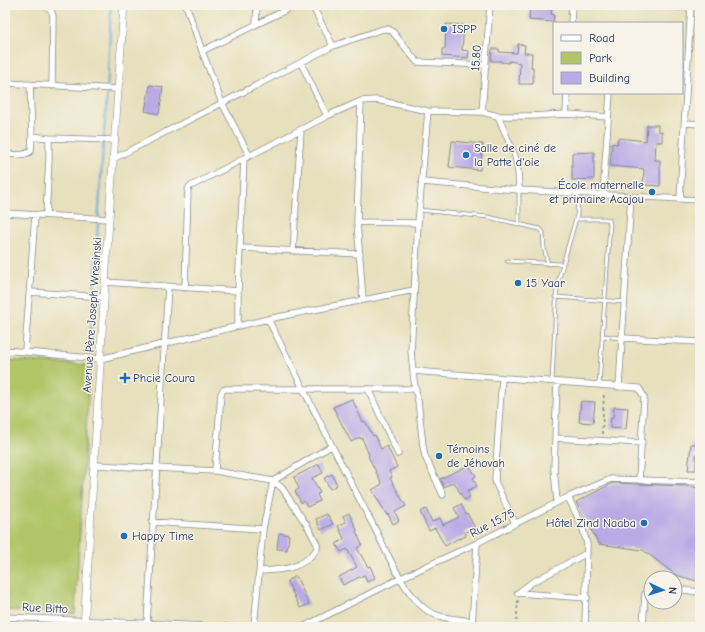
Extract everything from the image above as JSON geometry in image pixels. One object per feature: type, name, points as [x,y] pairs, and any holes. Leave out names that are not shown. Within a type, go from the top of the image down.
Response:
[{"type":"street","points":[[42,5],[51,10],[54,16],[52,86]]},
{"type":"street","name":"Avenue Père Joseph Wresinski","points":[[84,624],[100,359],[100,296],[105,282],[113,159],[111,140],[114,89],[124,5]]},
{"type":"street","points":[[186,5],[222,103],[247,156],[238,291],[238,326]]},
{"type":"street","points":[[256,24],[257,5]]},
{"type":"street","points":[[202,51],[296,5]]},
{"type":"street","points":[[312,5],[333,46]]},
{"type":"street","name":"15.80","points":[[482,112],[490,5]]},
{"type":"street","points":[[571,22],[572,5]]},
{"type":"street","points":[[651,5],[691,7],[684,81],[685,123],[680,199]]},
{"type":"street","points":[[113,159],[301,64],[333,46],[388,29],[392,31],[417,62],[486,66]]},
{"type":"street","points":[[301,64],[327,116]]},
{"type":"street","points":[[5,84],[114,89]]},
{"type":"street","points":[[5,154],[24,155],[31,151],[32,136],[30,85]]},
{"type":"street","points":[[566,114],[567,94]]},
{"type":"street","points":[[603,194],[610,94]]},
{"type":"street","points":[[185,288],[189,187],[327,116],[361,101],[377,100],[428,111],[482,112],[498,116],[566,114],[608,117]]},
{"type":"street","points":[[361,101],[357,222],[363,300]]},
{"type":"street","points":[[428,111],[418,223],[411,335],[413,371],[426,456],[443,496]]},
{"type":"street","points":[[498,116],[516,156],[519,190]]},
{"type":"street","points":[[685,123],[700,124]]},
{"type":"street","points":[[293,251],[301,130]]},
{"type":"street","points":[[32,136],[111,140]]},
{"type":"street","points":[[46,215],[50,160],[49,138]]},
{"type":"street","points":[[422,182],[519,190],[700,200]]},
{"type":"street","points":[[619,386],[631,196]]},
{"type":"street","points":[[5,213],[109,219]]},
{"type":"street","points":[[25,351],[35,215]]},
{"type":"street","points":[[357,222],[418,223]]},
{"type":"street","points":[[241,248],[360,254]]},
{"type":"street","points":[[105,282],[238,291]]},
{"type":"street","points":[[147,622],[163,344],[168,287]]},
{"type":"street","points":[[5,350],[100,359],[268,319],[414,290]]},
{"type":"street","points":[[30,292],[100,296]]},
{"type":"street","points":[[268,319],[331,446],[401,578],[418,602],[430,613],[473,624],[477,543]]},
{"type":"street","points":[[622,338],[700,342]]},
{"type":"street","points":[[413,371],[639,388],[644,397],[639,480]]},
{"type":"street","points":[[502,378],[495,479],[515,523]]},
{"type":"street","points":[[554,382],[554,469],[557,502]]},
{"type":"street","points":[[368,389],[398,454]]},
{"type":"street","points":[[215,472],[221,394],[223,390],[416,389]]},
{"type":"street","points":[[555,438],[642,443]]},
{"type":"street","points":[[254,627],[263,529],[273,481],[331,446]]},
{"type":"street","points":[[94,464],[215,472],[273,481],[282,488],[304,520],[317,544],[317,550],[306,561],[298,566],[285,569],[259,570]]},
{"type":"street","name":"Rue 15.75","points":[[303,627],[401,578],[477,543],[557,502],[611,479],[700,482]]},
{"type":"street","points":[[568,497],[584,531],[587,544],[587,598],[585,627]]},
{"type":"street","points":[[152,522],[263,529]]},
{"type":"street","points":[[518,593],[530,583],[587,553]]},
{"type":"street","points":[[683,591],[700,592]]},
{"type":"street","points":[[518,593],[587,598]]},
{"type":"street","points":[[643,627],[644,610]]},
{"type":"street","name":"Rue Bitto","points":[[5,617],[84,624]]},
{"type":"street","points":[[84,624],[147,622],[161,625],[227,627]]},
{"type":"lane","points":[[519,190],[519,225]]},
{"type":"lane","points":[[554,382],[555,297],[562,264],[576,219],[578,193]]},
{"type":"lane","points":[[419,210],[488,217],[542,230],[548,264]]},
{"type":"lane","points":[[576,219],[605,218],[609,220],[610,224],[602,336],[601,386]]},
{"type":"lane","points":[[508,261],[562,264]]},
{"type":"lane","points":[[555,297],[625,302]]},
{"type":"lane","points":[[602,336],[622,338]]},
{"type":"path","points":[[601,386],[601,440]]},
{"type":"path","points":[[516,627],[518,593]]},
{"type":"green space","points":[[5,360],[90,365],[75,614],[5,610]]},
{"type":"building","points":[[530,5],[552,6],[551,14],[554,15],[553,22],[529,20]]},
{"type":"building","points":[[446,24],[464,25],[462,50],[469,51],[468,58],[442,56],[442,49],[445,49]]},
{"type":"building","points":[[518,44],[525,45],[524,53],[532,53],[531,67],[533,67],[533,84],[519,84],[520,63],[509,61],[509,63],[491,61],[492,49],[499,49],[499,52],[517,53]]},
{"type":"building","points":[[150,85],[163,87],[159,114],[145,111]]},
{"type":"building","points":[[647,125],[658,125],[658,131],[662,132],[662,142],[656,142],[655,160],[660,160],[660,186],[643,185],[644,169],[610,166],[612,143],[617,144],[618,138],[646,141]]},
{"type":"building","name":"Salle de ciné de la Patte d'oie","points":[[452,141],[483,144],[480,170],[449,167]]},
{"type":"building","points":[[594,152],[594,179],[572,180],[572,153]]},
{"type":"building","points":[[352,399],[363,422],[365,421],[373,436],[375,435],[381,449],[387,446],[397,467],[389,471],[392,477],[390,478],[406,506],[395,512],[399,521],[393,524],[372,490],[382,484],[368,456],[369,455],[362,438],[360,439],[360,437],[351,442],[333,407]]},
{"type":"building","points":[[581,401],[595,402],[593,423],[579,422]]},
{"type":"building","points":[[614,407],[628,408],[626,429],[610,428]]},
{"type":"building","points":[[691,444],[700,444],[700,453],[696,454],[696,470],[688,470]]},
{"type":"building","points":[[319,464],[323,473],[312,478],[320,493],[317,494],[320,501],[307,507],[304,501],[301,503],[295,491],[299,489],[294,477]]},
{"type":"building","points":[[469,465],[476,476],[473,478],[477,486],[467,491],[470,497],[464,500],[454,482],[444,487],[440,479]]},
{"type":"building","points":[[332,474],[337,485],[330,489],[324,478]]},
{"type":"building","name":"Hôtel Zind Naaba","points":[[613,483],[700,488],[700,582],[683,577],[683,570],[669,570],[643,550],[599,544],[576,502]]},
{"type":"building","points":[[461,504],[475,528],[465,532],[466,536],[459,538],[445,546],[435,528],[429,531],[420,512],[426,509],[432,522],[440,518],[443,525],[459,517],[454,508]]},
{"type":"building","points":[[349,513],[362,545],[357,548],[368,567],[370,566],[375,578],[367,582],[364,575],[343,585],[339,577],[357,567],[347,549],[341,552],[336,544],[344,539],[338,526],[346,522],[343,516]]},
{"type":"building","points":[[327,514],[333,524],[321,530],[316,519]]},
{"type":"building","points":[[279,533],[289,535],[287,550],[277,549]]},
{"type":"building","points":[[296,576],[309,604],[300,608],[287,581]]},
{"type":"waterway","points":[[90,348],[107,96],[111,5]]},
{"type":"place","name":"ISPP","points":[[444,29]]},
{"type":"place","name":"Salle de ciné de la Patte d'oie","points":[[466,155]]},
{"type":"place","name":"École maternelle et primaire Acajou","points":[[652,192]]},
{"type":"place","name":"15 Yaar","points":[[518,283]]},
{"type":"place","name":"Phcie Coura","points":[[125,378]]},
{"type":"place","name":"Témoins de Jéhovah","points":[[439,456]]},
{"type":"place","name":"Hôtel Zind Naaba","points":[[644,523]]},
{"type":"place","name":"Happy Time","points":[[124,536]]}]
